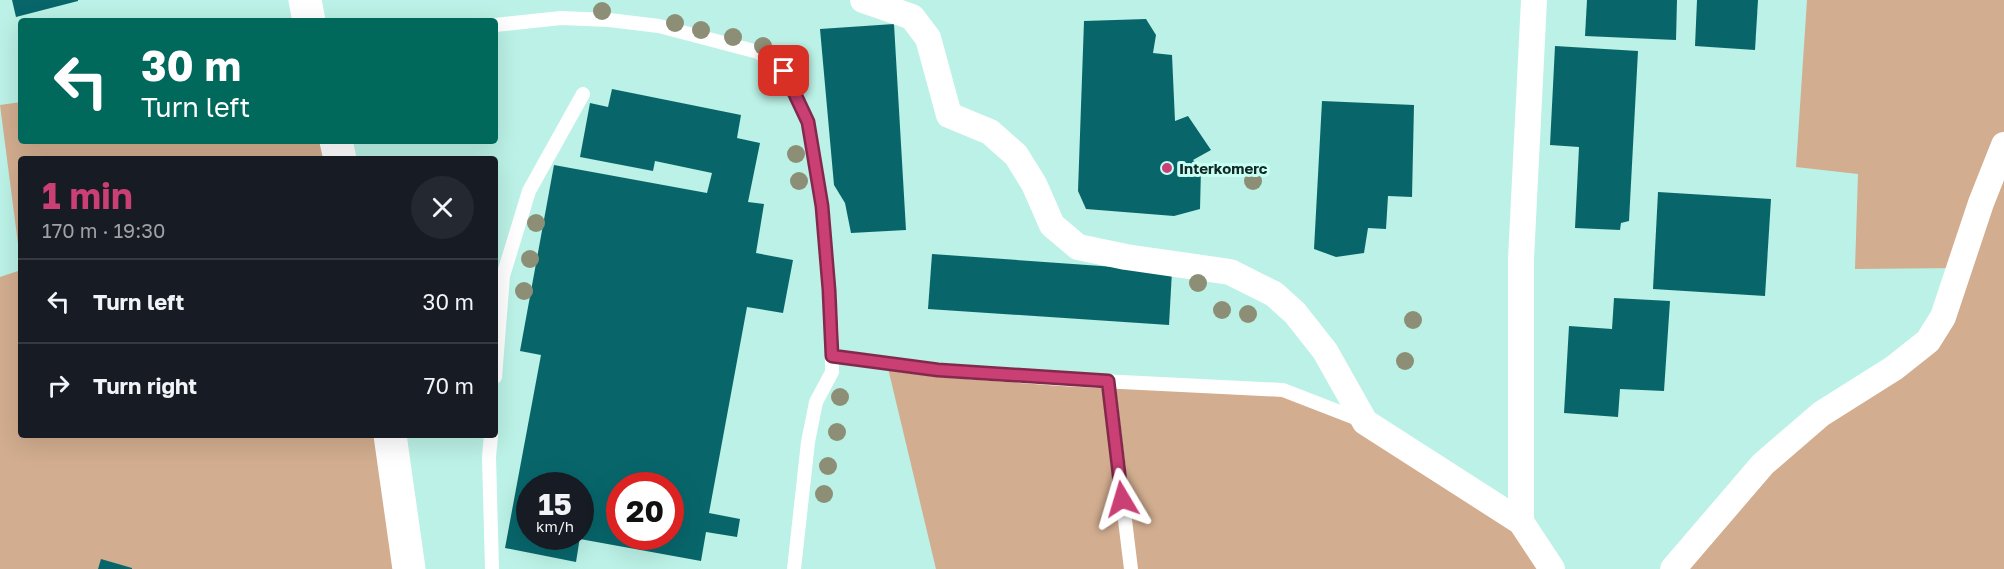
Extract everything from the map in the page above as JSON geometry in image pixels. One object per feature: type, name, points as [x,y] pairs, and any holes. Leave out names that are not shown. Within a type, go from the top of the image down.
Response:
[{"type":"main road","points":[[305,0],[308,18]]},
{"type":"main road","points":[[390,438],[409,569]]},
{"type":"street","points":[[863,0],[912,17],[928,38],[949,115],[990,132],[1016,155],[1034,184],[1052,225],[1078,247],[1126,257],[1230,272],[1274,294],[1295,313],[1325,351],[1365,422],[1521,522],[1552,569]]},
{"type":"street","points":[[1521,522],[1521,259],[1534,0]]},
{"type":"street","points":[[1673,569],[1763,464],[1821,414],[1894,368],[1928,341],[1943,317],[1981,203],[2004,145]]},
{"type":"lane","points":[[498,25],[561,18],[609,20],[659,26],[758,52],[784,71],[808,122],[822,206],[832,356],[832,372],[816,402],[808,442],[794,569]]},
{"type":"lane","points":[[498,339],[503,276],[529,191],[583,94]]},
{"type":"lane","points":[[832,356],[938,370],[1283,390],[1365,422]]},
{"type":"lane","points":[[1108,381],[1131,569]]},
{"type":"lane","points":[[491,438],[489,457],[492,569]]},
{"type":"shaded area","points":[[1807,0],[2004,0],[2004,569],[1673,569],[1763,464],[1928,341],[1958,268],[1855,269],[1858,174],[1796,167]]},
{"type":"shaded area","points":[[18,102],[18,144],[337,144],[339,156],[18,156],[18,244],[0,105]]},
{"type":"shaded area","points":[[18,271],[18,438],[390,438],[409,569],[0,569],[0,277]]},
{"type":"shaded area","points":[[887,364],[1283,390],[1365,422],[1521,522],[1552,569],[936,569]]},
{"type":"building","points":[[12,0],[78,0],[78,1],[16,17]]},
{"type":"building","points":[[1587,0],[1677,0],[1676,40],[1585,36]]},
{"type":"building","points":[[1697,0],[1758,0],[1755,50],[1695,46]]},
{"type":"building","points":[[1146,19],[1156,35],[1153,53],[1172,55],[1175,121],[1188,116],[1211,150],[1193,160],[1201,169],[1200,209],[1174,216],[1086,209],[1078,191],[1084,21]]},
{"type":"building","points":[[894,24],[906,230],[851,233],[845,203],[834,185],[820,29]]},
{"type":"building","points":[[1555,46],[1638,51],[1629,221],[1621,223],[1620,230],[1575,228],[1579,147],[1550,145]]},
{"type":"building","points":[[612,89],[741,115],[737,138],[760,143],[748,202],[764,204],[756,253],[793,260],[783,313],[747,307],[709,513],[740,519],[737,537],[706,532],[701,561],[640,550],[684,550],[684,472],[606,472],[606,544],[594,542],[594,472],[519,472],[541,355],[520,351],[554,165],[707,193],[712,173],[655,161],[653,171],[580,157],[590,103],[608,107]]},
{"type":"building","points":[[1322,101],[1414,105],[1412,197],[1388,196],[1386,229],[1368,228],[1364,253],[1336,257],[1314,249]]},
{"type":"building","points":[[1658,192],[1771,199],[1765,296],[1653,289]]},
{"type":"building","points":[[932,254],[1172,271],[1169,325],[928,309]]},
{"type":"building","points":[[1614,298],[1670,301],[1664,391],[1620,389],[1618,417],[1564,413],[1569,326],[1612,329]]},
{"type":"building","points":[[516,489],[516,550],[578,550],[576,562],[505,548]]},
{"type":"building","points":[[101,559],[132,568],[132,569],[98,569]]},
{"type":"place","name":"Interkomerc","points":[[1167,168]]},
{"type":"route","points":[[784,71],[808,122],[822,206],[832,356],[938,370],[1108,381],[1122,499]]}]
